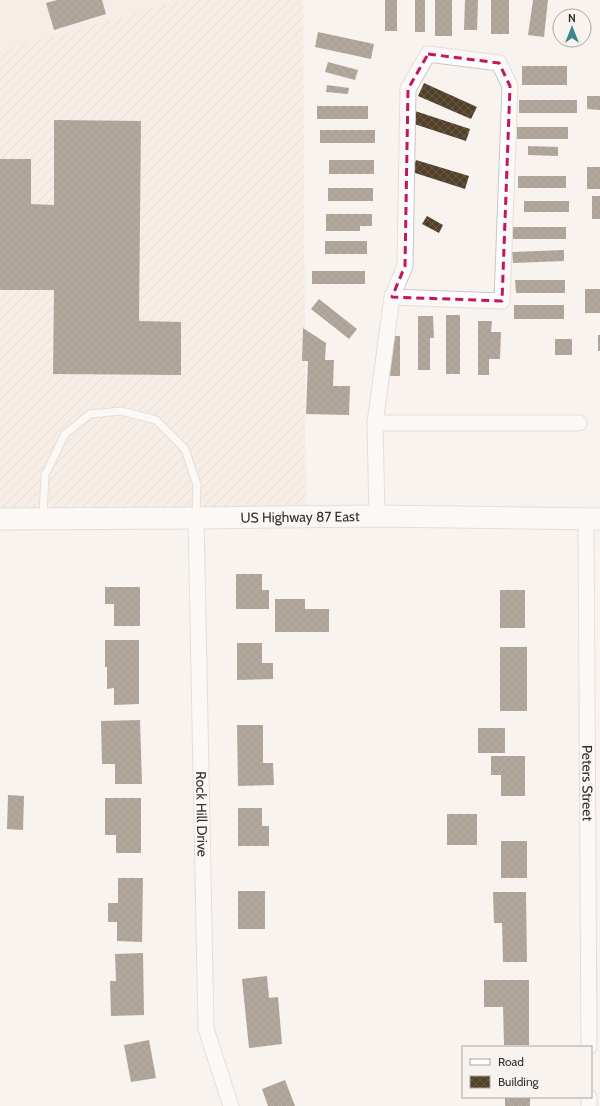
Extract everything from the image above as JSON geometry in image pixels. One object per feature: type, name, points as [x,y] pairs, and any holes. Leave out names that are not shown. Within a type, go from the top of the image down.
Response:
[{"type":"street","points":[[377,516],[375,424],[392,297],[405,266],[408,89],[428,54],[499,63],[510,86],[502,301],[392,297]]},
{"type":"street","points":[[375,424],[579,423]]},
{"type":"street","name":"US Highway 87 East","points":[[0,519],[377,516],[593,519]]},
{"type":"street","name":"Rock Hill Drive","points":[[196,518],[206,1029],[231,1106]]},
{"type":"street","name":"Peters Street","points":[[589,1046],[591,986],[593,519]]},
{"type":"lane","points":[[43,518],[46,475],[66,434],[90,414],[121,411],[156,420],[185,449],[197,485],[196,518]]},
{"type":"highlighted area","points":[[428,54],[499,63],[510,86],[502,301],[392,297],[405,266],[408,89]]},
{"type":"shaded area","points":[[0,0],[182,0],[0,51]]},
{"type":"shaded area","points":[[182,0],[303,0],[306,517],[0,518],[0,51]]},
{"type":"building","points":[[57,0],[102,0],[106,14],[54,30],[46,3]]},
{"type":"building","points":[[385,0],[397,0],[397,31],[385,31]]},
{"type":"building","points":[[415,0],[425,0],[425,32],[415,32]]},
{"type":"building","points":[[435,0],[452,0],[452,36],[435,36]]},
{"type":"building","points":[[465,0],[478,0],[477,30],[464,30]]},
{"type":"building","points":[[491,0],[509,0],[509,34],[491,34]]},
{"type":"building","points":[[533,0],[548,0],[544,37],[528,35]]},
{"type":"building","points":[[318,32],[374,44],[371,59],[315,47]]},
{"type":"building","points":[[328,62],[358,70],[355,80],[325,72]]},
{"type":"building","points":[[522,66],[567,66],[567,85],[522,85]]},
{"type":"building","points":[[424,83],[477,107],[471,119],[418,96]]},
{"type":"building","points":[[327,85],[349,88],[348,94],[326,92]]},
{"type":"building","points":[[587,96],[600,96],[600,110],[587,109]]},
{"type":"building","points":[[519,100],[577,100],[577,113],[519,113]]},
{"type":"building","points":[[317,106],[368,106],[368,119],[317,119]]},
{"type":"building","points":[[415,111],[470,129],[466,141],[411,123]]},
{"type":"building","points":[[54,120],[141,121],[139,321],[181,322],[181,375],[53,374],[54,290],[0,290],[0,159],[31,159],[31,204],[54,205]]},
{"type":"building","points":[[517,127],[568,127],[568,139],[517,139]]},
{"type":"building","points":[[320,130],[375,130],[375,143],[320,143]]},
{"type":"building","points":[[528,146],[558,147],[558,156],[528,155]]},
{"type":"building","points":[[329,160],[374,160],[374,174],[329,174]]},
{"type":"building","points":[[416,160],[469,176],[465,189],[412,172]]},
{"type":"building","points":[[587,167],[600,167],[600,189],[587,189]]},
{"type":"building","points":[[518,176],[566,176],[566,188],[518,188]]},
{"type":"building","points":[[328,188],[373,188],[373,201],[328,201]]},
{"type":"building","points":[[592,196],[600,196],[600,219],[592,219]]},
{"type":"building","points":[[524,201],[569,201],[569,212],[524,212]]},
{"type":"building","points":[[326,214],[372,214],[372,226],[360,226],[360,231],[326,231]]},
{"type":"building","points":[[427,216],[443,225],[439,233],[422,224]]},
{"type":"building","points":[[513,227],[566,227],[566,239],[513,239]]},
{"type":"building","points":[[325,241],[367,241],[367,254],[325,254]]},
{"type":"building","points":[[564,250],[564,261],[513,263],[512,252]]},
{"type":"building","points":[[312,271],[365,271],[365,284],[312,284]]},
{"type":"building","points":[[515,280],[565,280],[565,293],[516,293]]},
{"type":"building","points":[[585,289],[600,289],[600,313],[585,313]]},
{"type":"building","points":[[319,299],[357,329],[349,339],[311,309]]},
{"type":"building","points":[[514,305],[564,305],[564,319],[514,319]]},
{"type":"building","points":[[446,315],[460,315],[460,374],[446,374]]},
{"type":"building","points":[[418,316],[433,316],[434,338],[430,338],[430,370],[418,370]]},
{"type":"building","points":[[478,321],[492,321],[491,332],[501,332],[500,359],[489,359],[489,375],[478,375]]},
{"type":"building","points":[[303,328],[326,343],[325,360],[334,360],[333,386],[350,386],[349,415],[306,414],[308,361],[302,361]]},
{"type":"building","points":[[598,335],[600,335],[600,351],[598,351]]},
{"type":"building","points":[[389,336],[400,336],[400,376],[389,376]]},
{"type":"building","points":[[555,339],[572,339],[572,355],[555,355]]},
{"type":"building","points":[[236,574],[262,574],[262,590],[269,590],[269,609],[236,609]]},
{"type":"building","points":[[105,587],[140,587],[140,626],[114,626],[114,604],[105,604]]},
{"type":"building","points":[[500,590],[525,590],[525,628],[500,628]]},
{"type":"building","points":[[275,599],[305,599],[305,609],[329,609],[329,632],[275,632]]},
{"type":"building","points":[[105,640],[139,640],[139,704],[114,705],[114,688],[107,689]]},
{"type":"building","points":[[237,643],[262,643],[262,663],[273,663],[273,679],[237,680]]},
{"type":"building","points":[[500,647],[527,647],[527,711],[500,711]]},
{"type":"building","points":[[140,720],[142,784],[115,784],[115,764],[102,764],[101,721]]},
{"type":"building","points":[[237,725],[263,725],[263,763],[273,763],[274,785],[238,786]]},
{"type":"building","points":[[478,728],[505,728],[505,753],[478,753]]},
{"type":"building","points":[[491,756],[525,756],[525,796],[501,796],[501,775],[491,775]]},
{"type":"building","points":[[8,795],[24,796],[23,830],[7,829]]},
{"type":"building","points":[[105,798],[141,798],[141,853],[116,853],[116,835],[105,835]]},
{"type":"building","points":[[238,808],[262,808],[262,826],[269,826],[269,846],[238,846]]},
{"type":"building","points":[[447,814],[477,814],[477,845],[447,845]]},
{"type":"building","points":[[501,841],[527,841],[527,878],[501,878]]},
{"type":"building","points":[[118,878],[143,878],[142,942],[117,941],[117,922],[108,922],[108,903],[118,903]]},
{"type":"building","points":[[238,891],[265,891],[265,929],[238,929]]},
{"type":"building","points":[[493,892],[526,892],[527,962],[503,962],[502,923],[494,923]]},
{"type":"building","points":[[143,953],[144,1015],[111,1016],[110,981],[116,981],[115,954]]},
{"type":"building","points":[[267,976],[269,998],[278,997],[282,1044],[249,1048],[242,979]]},
{"type":"building","points":[[484,980],[529,980],[529,1045],[504,1045],[503,1007],[484,1007]]},
{"type":"building","points":[[149,1040],[156,1078],[131,1082],[124,1045]]},
{"type":"building","points":[[285,1080],[295,1106],[268,1106],[262,1089]]},
{"type":"building","points":[[505,1098],[530,1098],[530,1106],[505,1106]]}]
